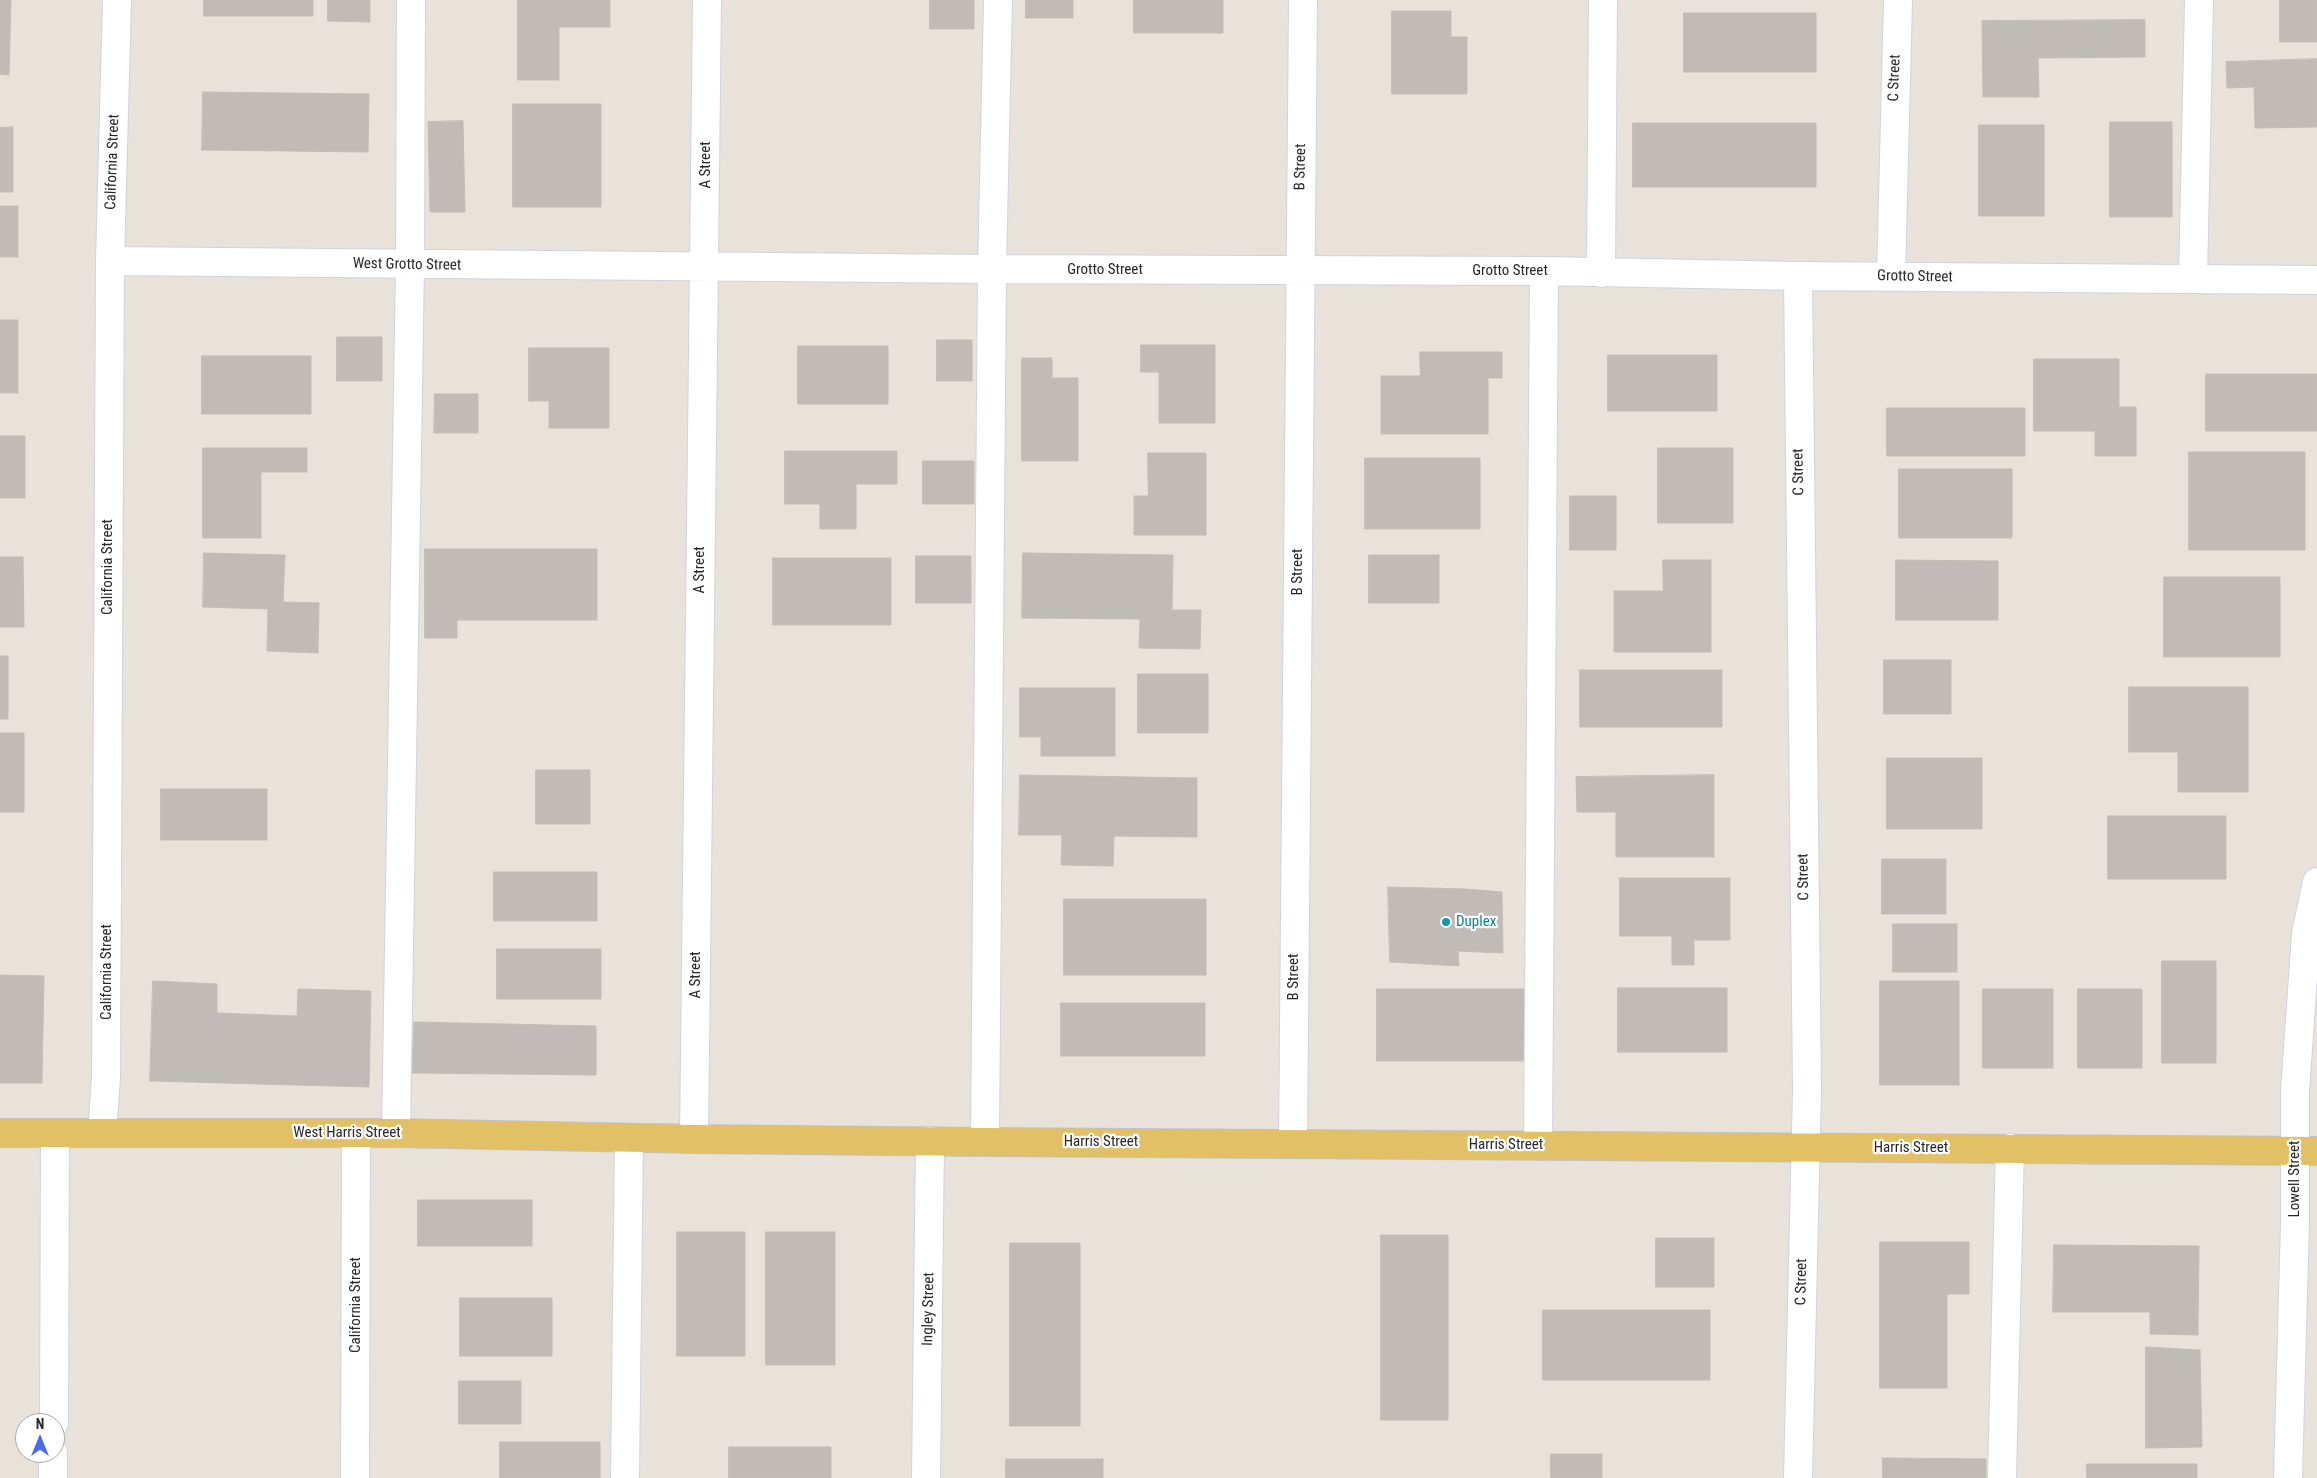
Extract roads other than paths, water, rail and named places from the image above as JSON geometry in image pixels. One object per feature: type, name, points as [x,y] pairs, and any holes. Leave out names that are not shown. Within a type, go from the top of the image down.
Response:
[{"type":"main road","name":"West Harris Street","points":[[0,1133],[396,1133],[694,1139]]},
{"type":"main road","name":"Harris Street","points":[[694,1139],[2306,1151]]},
{"type":"street","name":"California Street","points":[[102,1133],[106,1068],[110,261],[117,0]]},
{"type":"street","points":[[396,1133],[410,265],[411,0]]},
{"type":"street","name":"A Street","points":[[694,1139],[707,0]]},
{"type":"street","points":[[985,1142],[992,269],[998,0]]},
{"type":"street","name":"B Street","points":[[1293,1143],[1303,0]]},
{"type":"street","points":[[1601,273],[1604,0]]},
{"type":"street","name":"C Street","points":[[1891,276],[1898,0]]},
{"type":"street","points":[[2193,279],[2199,0]]},
{"type":"street","name":"West Grotto Street","points":[[110,261],[704,266]]},
{"type":"street","name":"Grotto Street","points":[[704,266],[1300,272],[1544,271],[1798,276],[2317,280]]},
{"type":"street","points":[[1538,1145],[1544,271]]},
{"type":"street","name":"C Street","points":[[1798,276],[1807,1089],[1798,1478]]},
{"type":"street","name":"Lowell Street","points":[[2288,1478],[2296,1222],[2306,1151],[2295,1091],[2306,934],[2317,882]]},
{"type":"street","points":[[54,1133],[54,1413]]},
{"type":"street","name":"California Street","points":[[355,1478],[356,1133]]},
{"type":"street","points":[[625,1478],[629,1138]]},
{"type":"street","name":"Ingley Street","points":[[926,1478],[930,1140]]},
{"type":"street","points":[[2002,1478],[2010,1148]]},
{"type":"street","points":[[53,1478],[54,1463]]},
{"type":"place","name":"Duplex","points":[[1446,922]]}]
